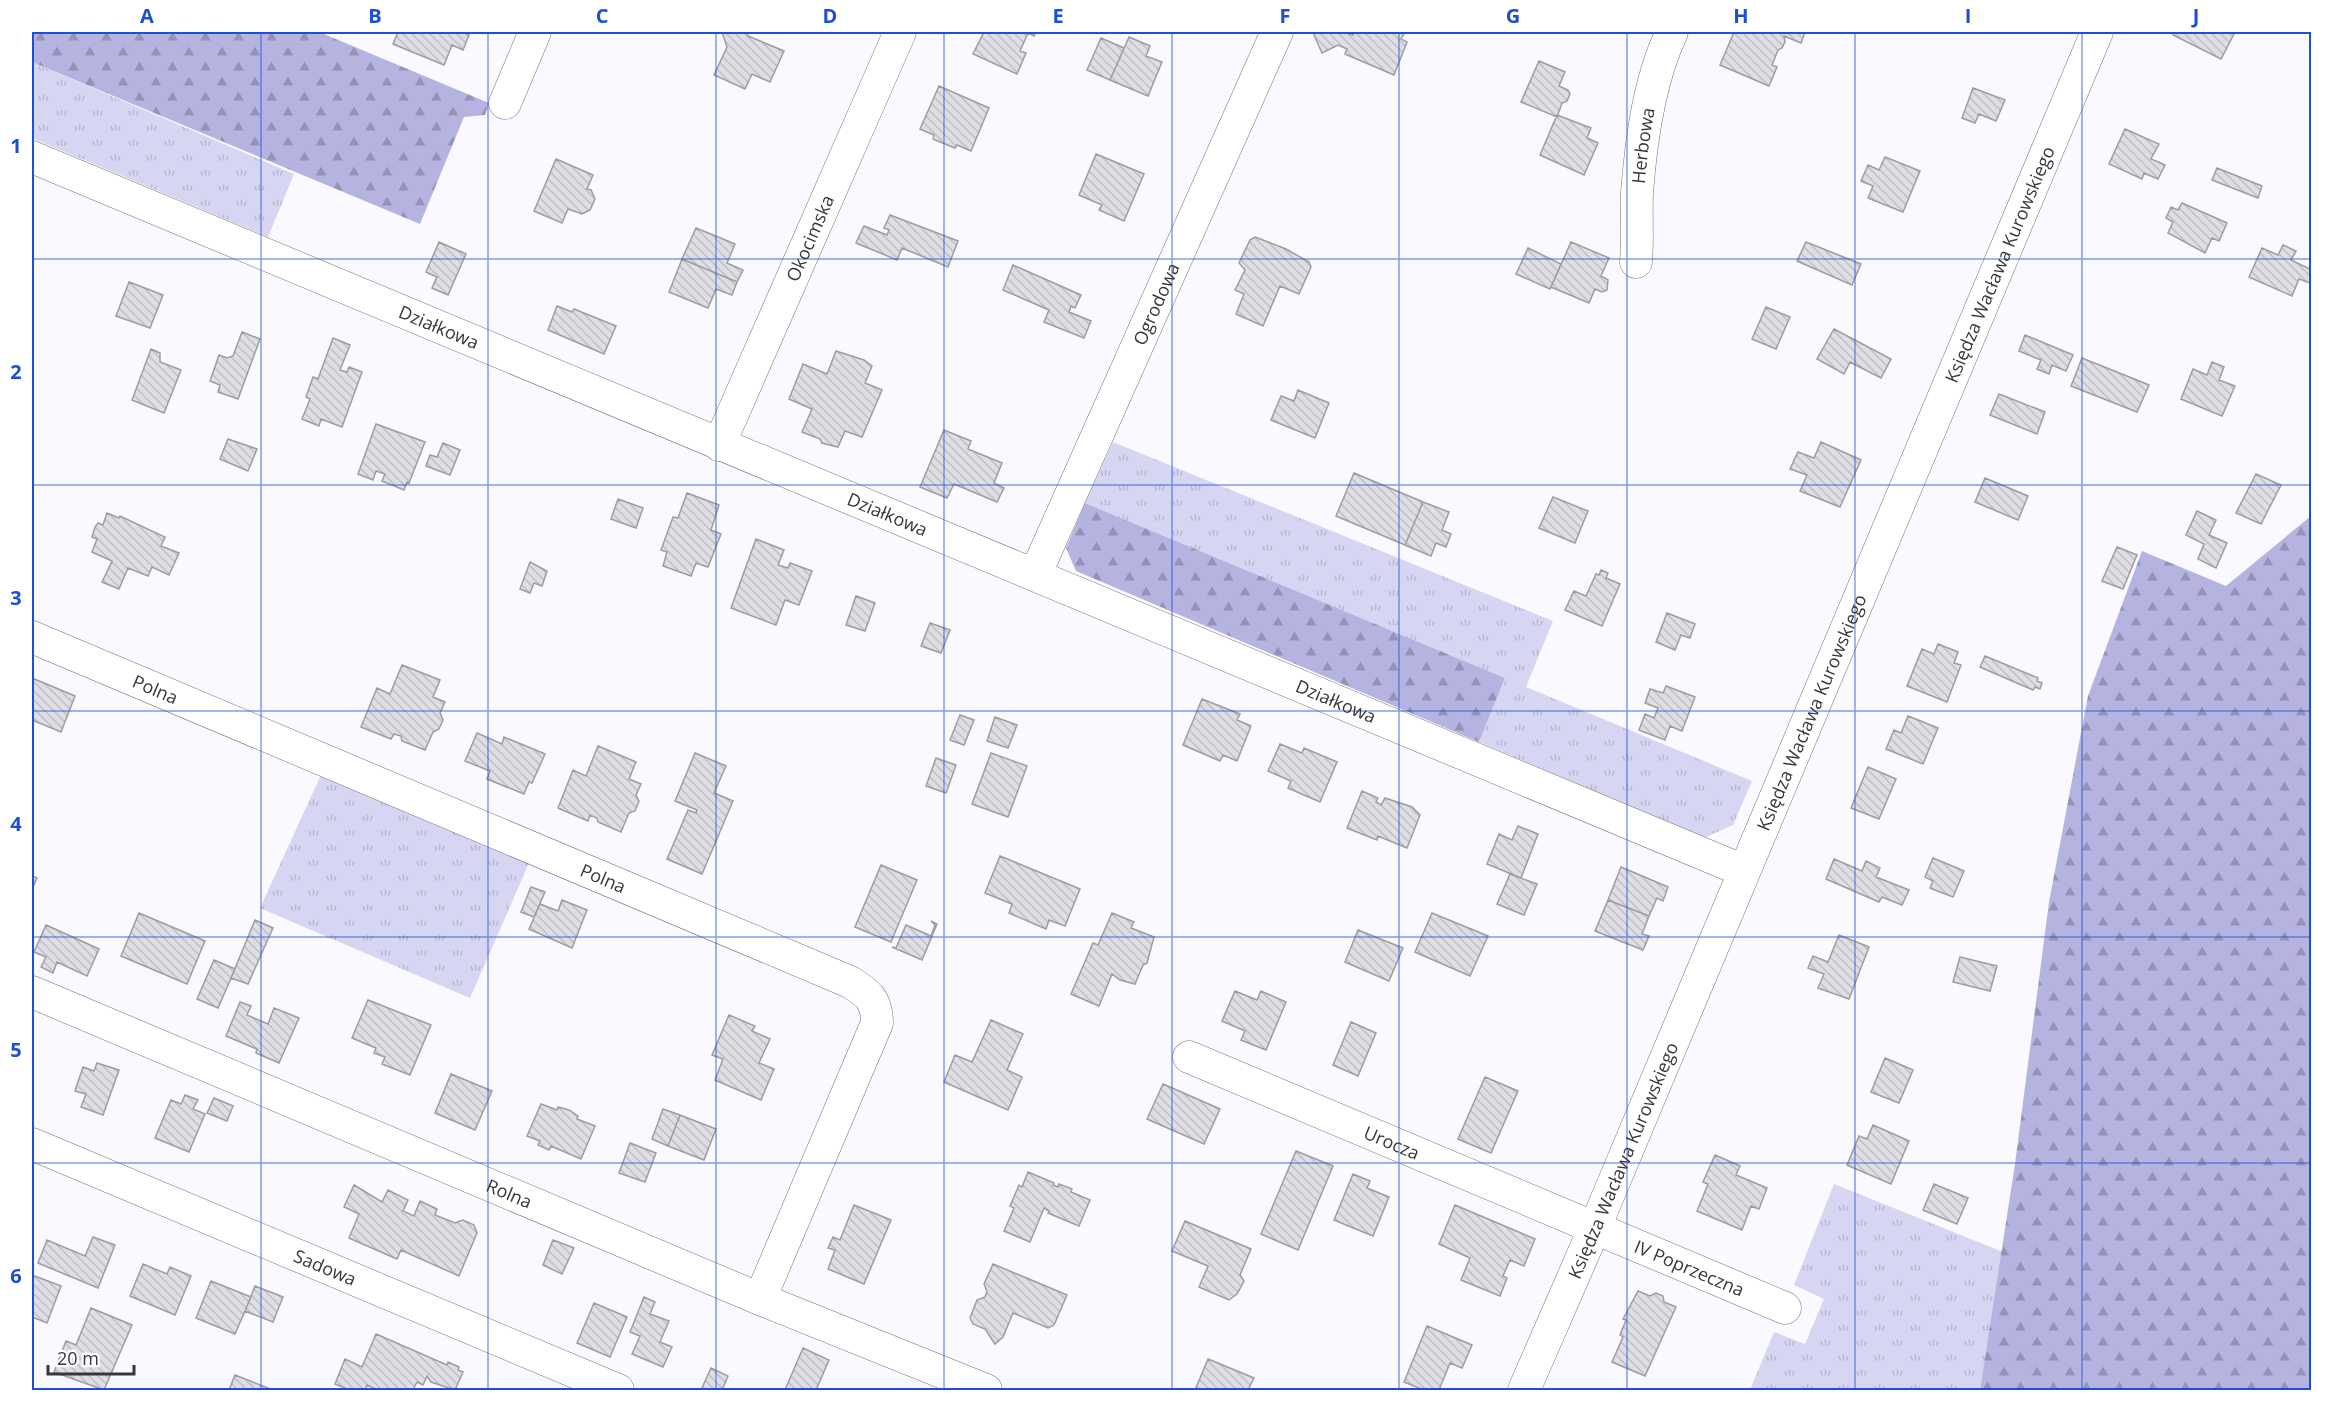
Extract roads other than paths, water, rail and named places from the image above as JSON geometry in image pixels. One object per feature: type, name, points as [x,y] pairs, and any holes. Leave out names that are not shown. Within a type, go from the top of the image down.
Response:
[{"type":"street","points":[[505,103],[536,32]]},
{"type":"street","name":"Okocimska","points":[[719,445],[900,32]]},
{"type":"street","name":"Ogrodowa","points":[[1035,575],[1277,32]]},
{"type":"street","name":"Herbowa","points":[[1636,262],[1637,195],[1643,136],[1656,82],[1672,32]]},
{"type":"street","name":"Księdza Wacława Kurowskiego","points":[[1524,1390],[1595,1227],[2097,32]]},
{"type":"street","name":"Działkowa","points":[[32,157],[1744,871]]},
{"type":"street","name":"Polna","points":[[32,637],[839,977],[870,995],[877,1008],[877,1023],[760,1299]]},
{"type":"street","name":"Rolna","points":[[32,992],[760,1299],[986,1390]]},
{"type":"street","name":"Urocza","points":[[1189,1057],[1595,1227]]},
{"type":"street","name":"Sadowa","points":[[32,1144],[618,1390]]},
{"type":"street","name":"IV Poprzeczna","points":[[1595,1227],[1785,1308]]}]
